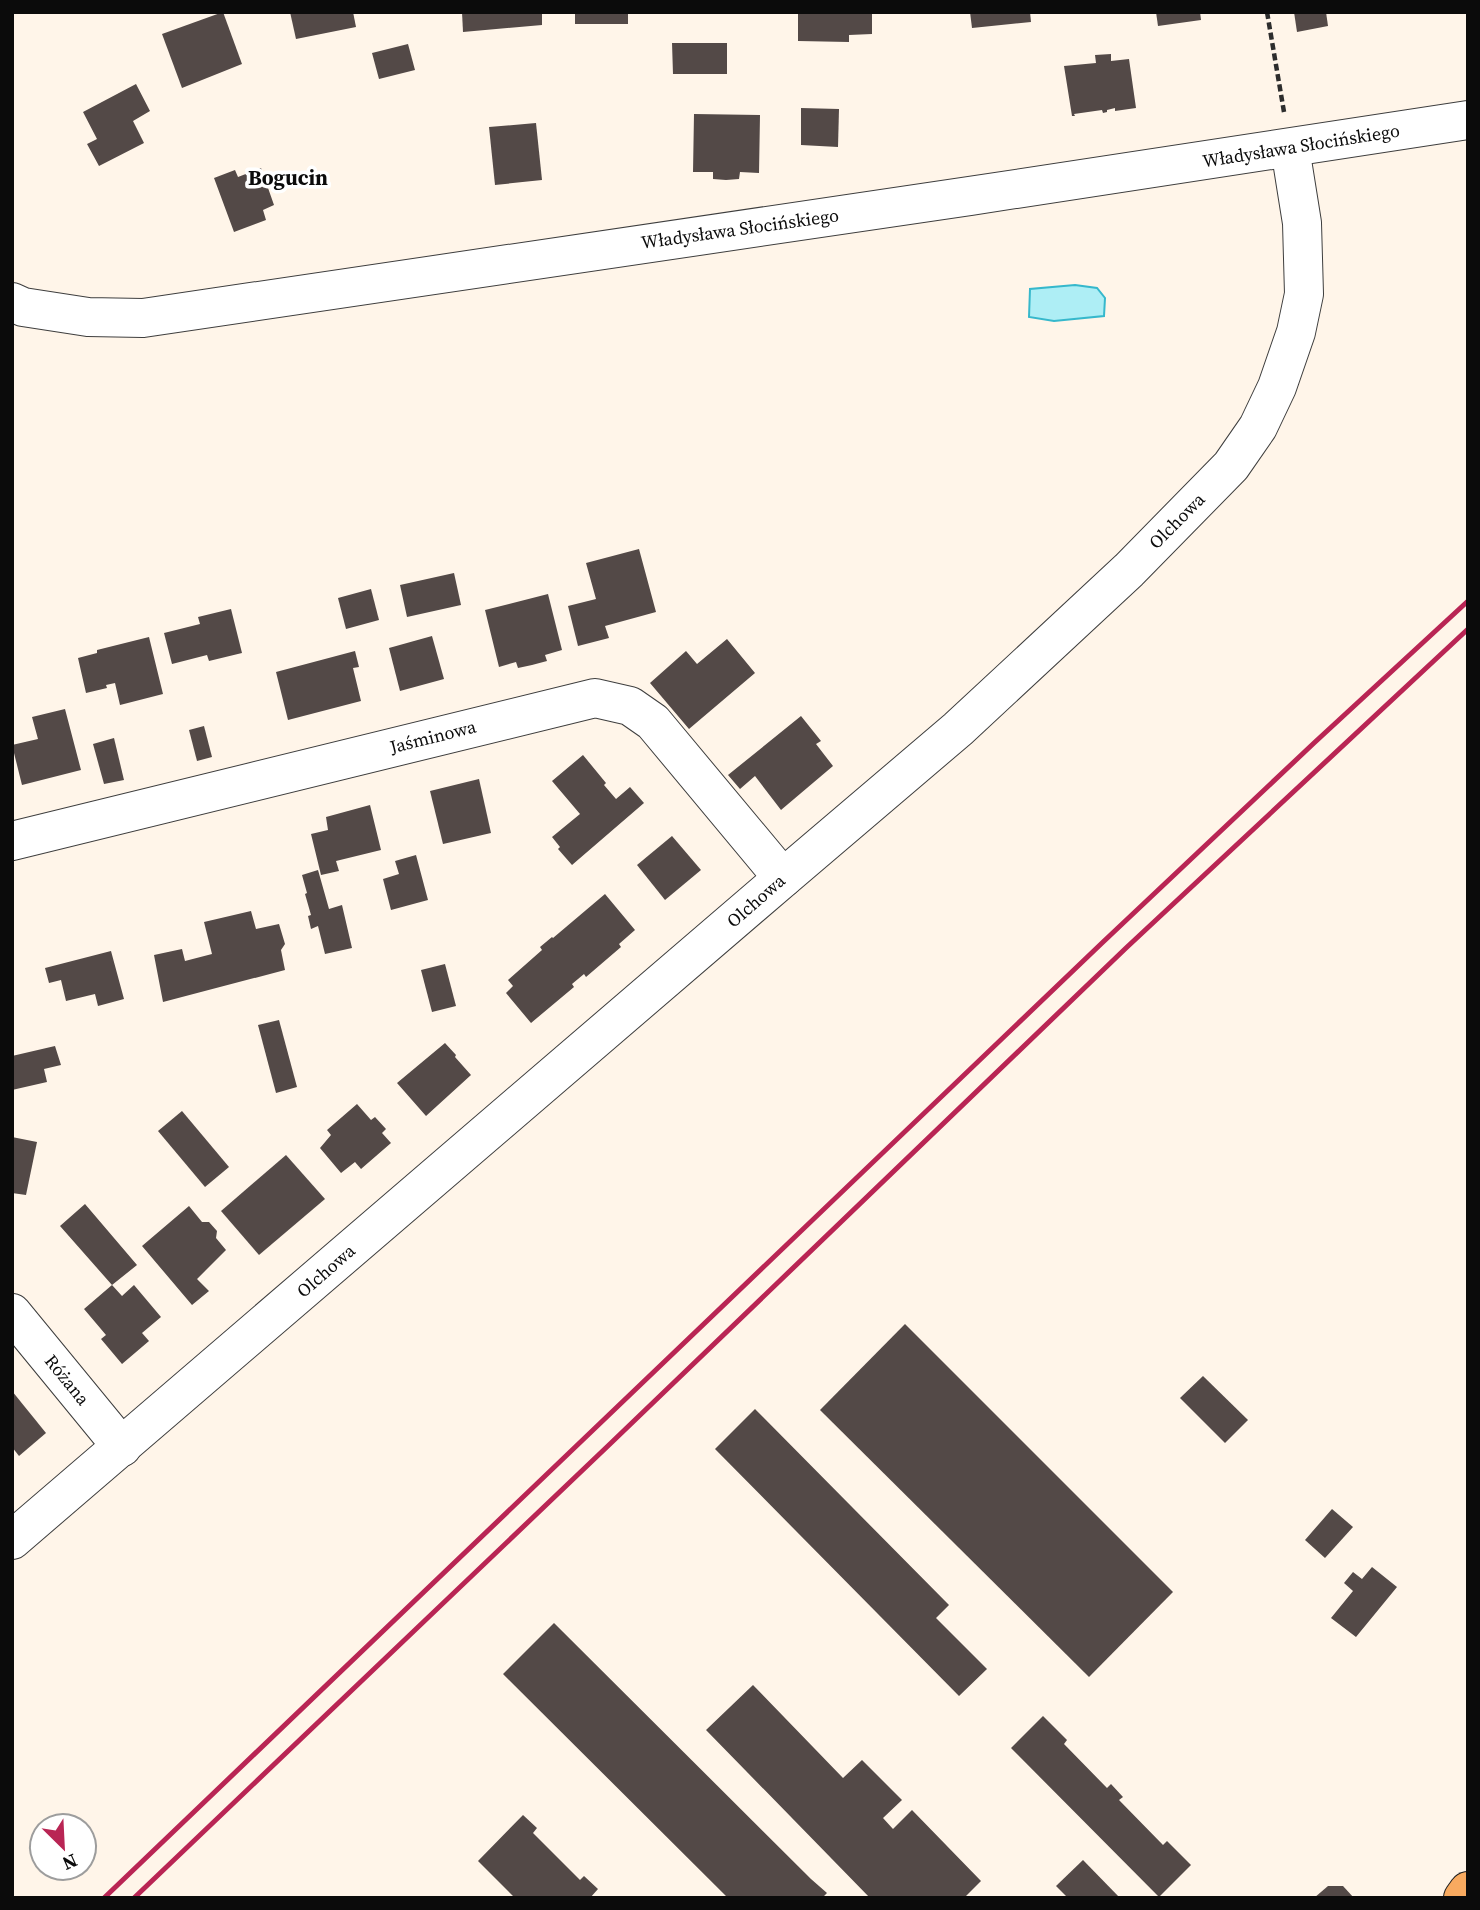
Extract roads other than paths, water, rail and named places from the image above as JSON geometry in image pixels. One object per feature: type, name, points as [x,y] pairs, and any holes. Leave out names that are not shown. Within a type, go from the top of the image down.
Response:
[{"type":"main road","points":[[1463,1898],[1468,1891]]},
{"type":"street","name":"Władysława Słocińskiego","points":[[12,302],[23,307],[88,317],[143,318],[1468,120]]},
{"type":"street","name":"Olchowa","points":[[12,1540],[958,729],[1129,570],[1231,466],[1258,427],[1277,387],[1296,332],[1304,294],[1302,223],[1290,148]]},
{"type":"street","name":"Jaśminowa","points":[[12,841],[595,698],[630,706],[653,722],[783,878]]},
{"type":"street","name":"Różana","points":[[12,1313],[122,1447]]},
{"type":"water","points":[[1075,285],[1097,288],[1105,298],[1104,316],[1054,321],[1029,317],[1030,289]]},
{"type":"railway","points":[[104,1898],[1102,943],[1468,601]]},
{"type":"railway","points":[[134,1898],[1126,948],[1468,629]]},
{"type":"district","name":"Bogucin","points":[[288,178]]}]
